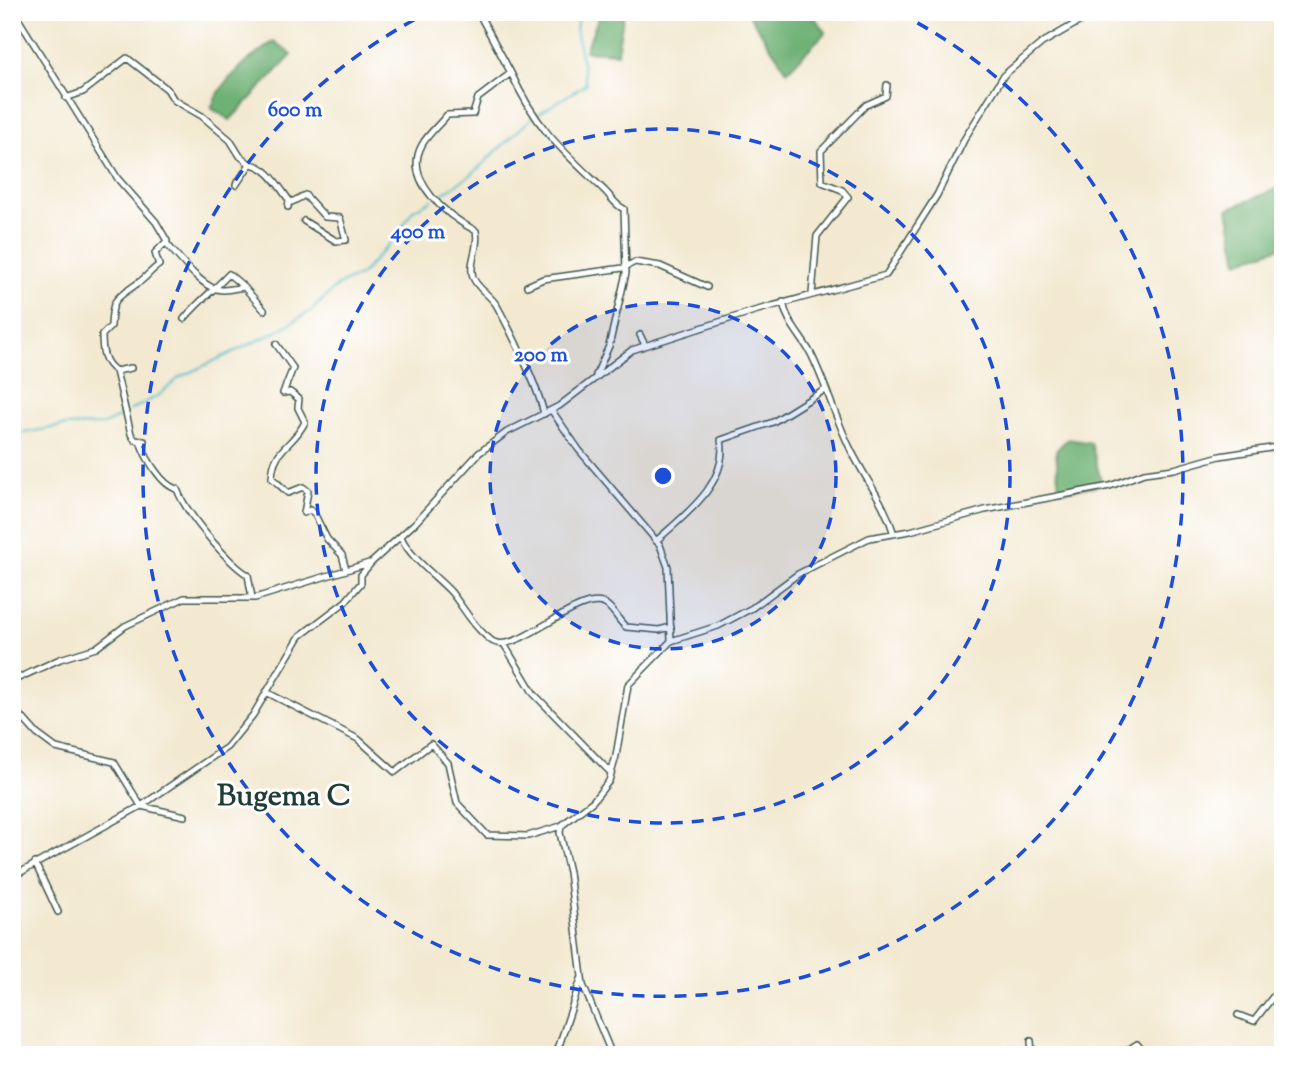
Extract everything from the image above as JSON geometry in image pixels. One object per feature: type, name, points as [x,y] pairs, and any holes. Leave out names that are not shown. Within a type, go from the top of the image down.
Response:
[{"type":"street","points":[[14,12],[125,190],[162,230],[166,243],[197,278],[215,289],[244,287]]},
{"type":"street","points":[[478,12],[535,120],[572,163],[624,209],[622,222],[628,264],[609,346],[594,378]]},
{"type":"street","points":[[12,877],[141,806],[227,747],[240,733],[294,643],[324,614],[351,595],[372,562],[401,537],[479,453],[511,429],[552,411],[625,354],[645,345],[783,302],[886,275],[937,195],[996,85],[1019,60],[1096,12]]},
{"type":"street","points":[[66,98],[89,88],[127,58],[167,89],[174,100],[202,116],[230,140],[240,156],[265,171],[289,203],[305,195],[325,217],[340,218],[346,240],[336,242],[304,221]]},
{"type":"street","points":[[511,73],[478,98],[473,114],[447,115],[423,144],[419,158],[421,179],[425,189],[455,218],[476,230],[479,242],[471,271],[473,279],[494,300],[508,326],[544,414]]},
{"type":"street","points":[[812,294],[817,236],[848,197],[842,190],[822,182],[821,151],[866,106],[886,96],[887,85]]},
{"type":"street","points":[[237,182],[236,185],[250,164]]},
{"type":"street","points":[[131,369],[116,371],[110,368],[102,347],[103,334],[111,326],[110,309],[124,290],[139,283],[159,265],[155,253],[166,243]]},
{"type":"street","points":[[527,286],[543,279],[620,269],[635,262],[655,265],[707,287]]},
{"type":"street","points":[[184,319],[231,273],[264,310]]},
{"type":"street","points":[[783,302],[786,319],[803,338],[852,452],[884,503],[894,534]]},
{"type":"street","points":[[640,335],[645,345]]},
{"type":"street","points":[[276,344],[293,368],[283,393],[290,392],[299,399],[298,408],[305,422],[297,436],[274,459],[272,478],[288,492],[303,488],[308,491],[304,513],[310,510],[314,513],[327,539],[342,555],[346,570]]},
{"type":"street","points":[[116,371],[131,434],[135,440],[144,441],[141,444],[149,463],[169,487],[177,489],[209,539],[234,567],[248,575],[252,598]]},
{"type":"street","points":[[656,541],[702,501],[723,460],[721,440],[772,422],[827,389]]},
{"type":"street","points":[[552,411],[579,450],[656,541],[668,566],[671,641]]},
{"type":"street","points":[[266,692],[296,710],[313,715],[358,739],[395,772],[431,744],[448,763],[457,803],[487,835],[528,836],[561,826],[593,801],[611,773],[628,685],[671,641],[718,626],[751,608],[798,574],[869,538],[985,510],[1110,486],[1144,473],[1174,469],[1220,456],[1283,446]]},
{"type":"street","points":[[401,537],[454,596],[464,613],[494,642],[504,644],[516,641],[561,614],[598,603],[607,605],[626,627],[659,630],[671,626]]},
{"type":"street","points":[[12,681],[60,659],[96,649],[125,626],[184,598],[252,598],[372,562]]},
{"type":"street","points":[[504,644],[534,694],[611,773]]},
{"type":"street","points":[[12,706],[37,734],[56,748],[114,762],[141,806],[185,816]]},
{"type":"street","points":[[561,826],[582,976],[612,1055]]},
{"type":"street","points":[[35,863],[58,912]]},
{"type":"street","points":[[556,1055],[582,976]]},
{"type":"street","points":[[1238,1015],[1254,1021],[1283,984]]},
{"type":"street","points":[[1031,1041],[1032,1055]]},
{"type":"street","points":[[1120,1055],[1137,1044],[1146,1055]]},
{"type":"green space","points":[[596,12],[624,12],[617,53],[585,51],[598,19],[599,14]]},
{"type":"green space","points":[[747,12],[810,12],[826,32],[787,71]]},
{"type":"green space","points":[[274,41],[292,55],[230,120],[211,108],[229,79]]},
{"type":"green space","points":[[1283,186],[1283,246],[1238,262],[1228,209]]},
{"type":"green space","points":[[1068,439],[1091,443],[1102,485],[1063,491],[1059,488],[1056,450]]},
{"type":"waterway","points":[[437,197],[471,175],[533,117],[586,84],[576,29],[579,12]]},
{"type":"waterway","points":[[129,411],[158,396],[180,377],[276,332],[311,311],[338,285],[361,275],[398,234],[413,210],[432,200]]},
{"type":"waterway","points":[[12,435],[63,426],[103,425],[124,414]]},
{"type":"district","name":"Bugema C","points":[[284,795]]}]
